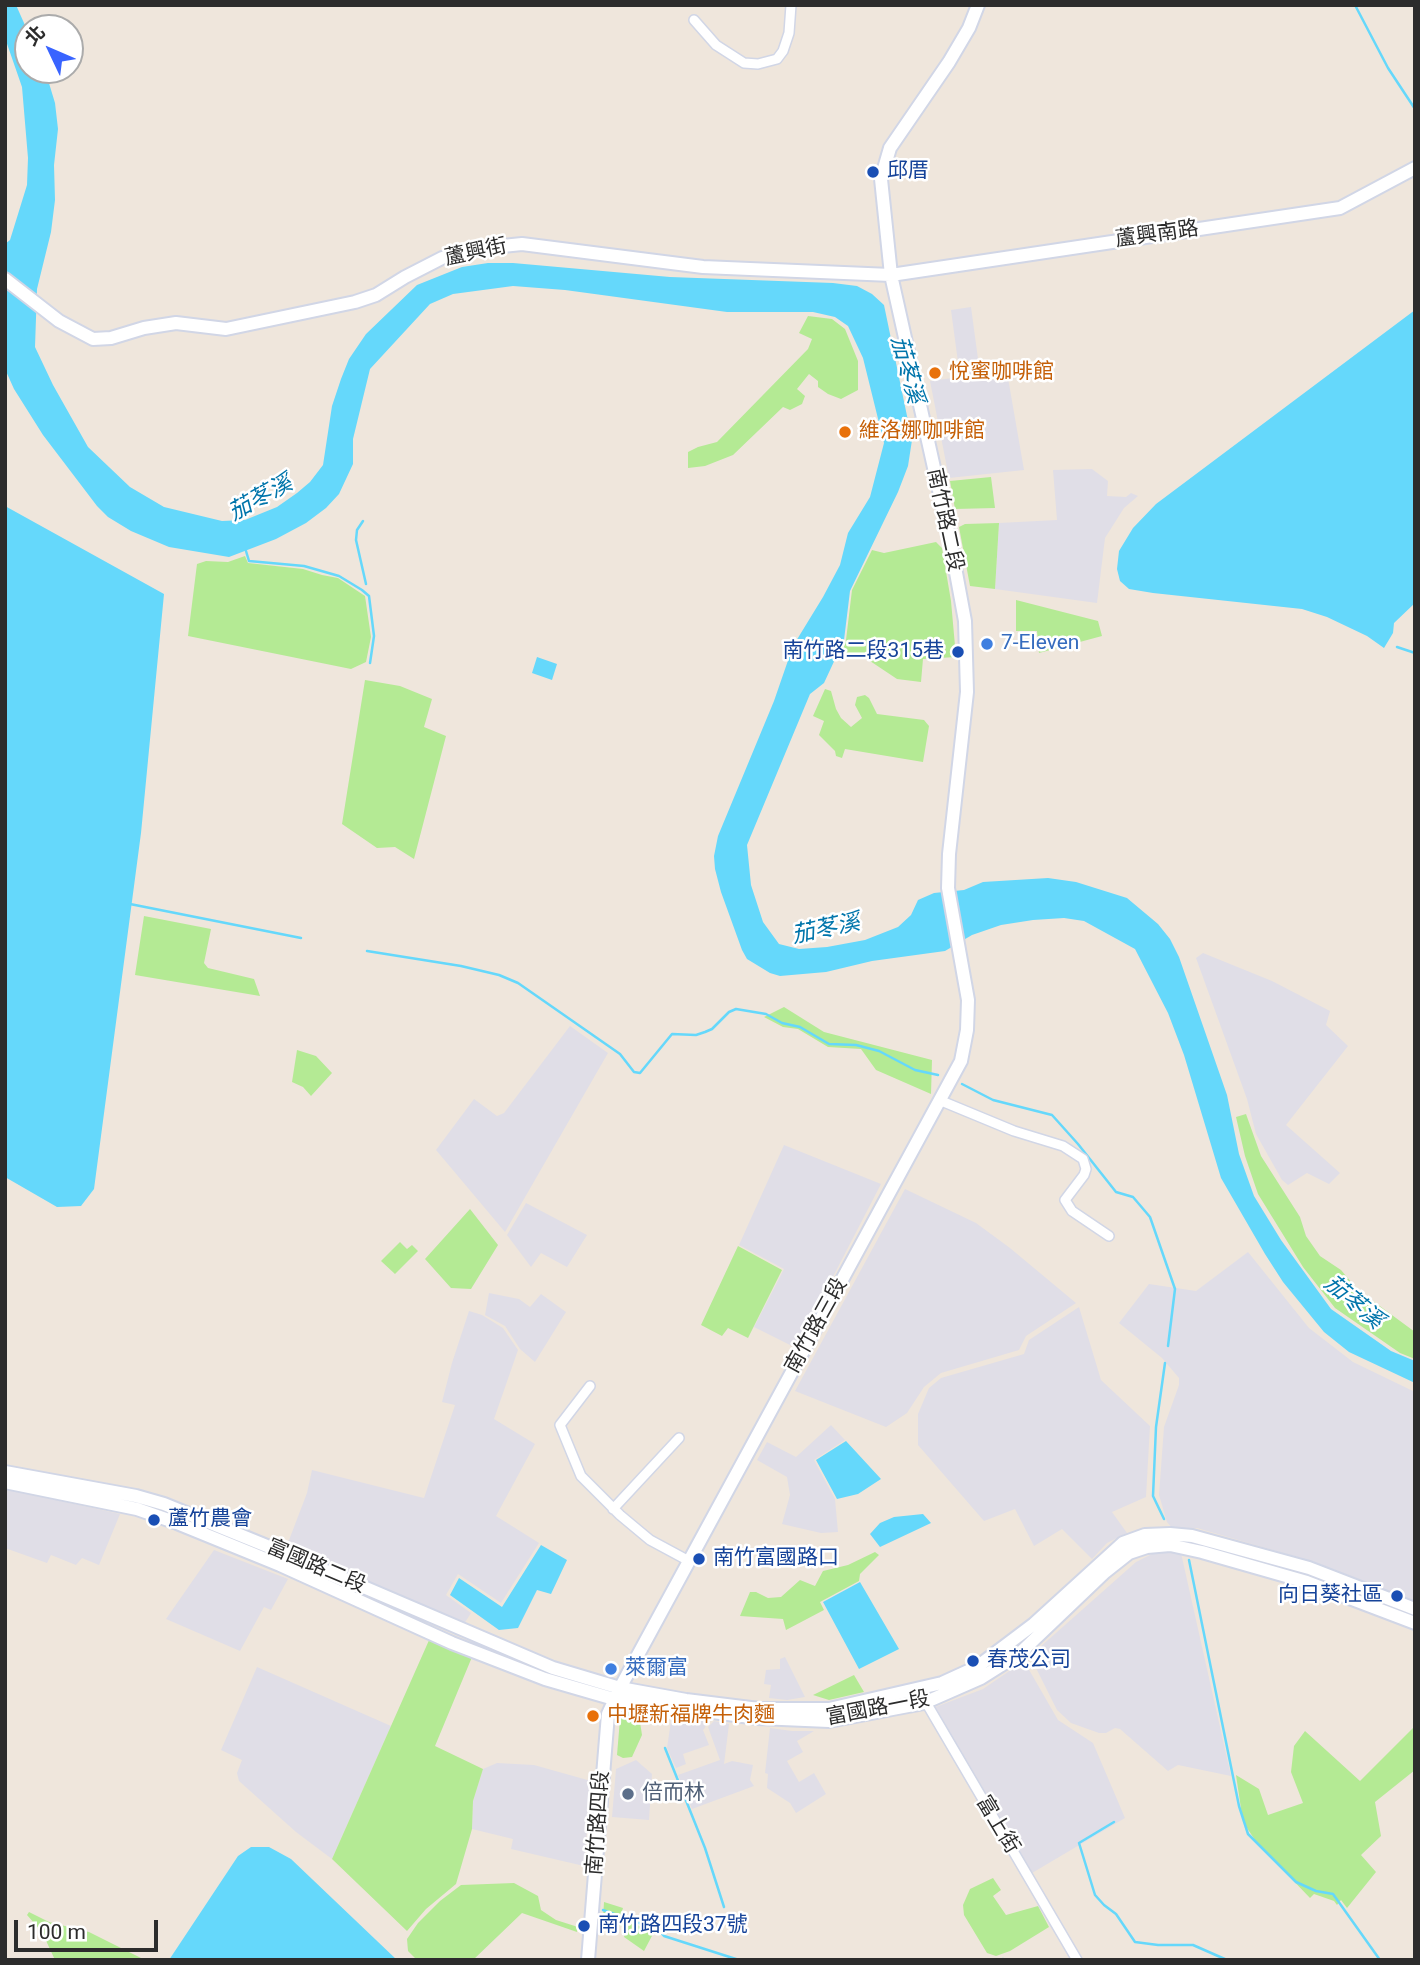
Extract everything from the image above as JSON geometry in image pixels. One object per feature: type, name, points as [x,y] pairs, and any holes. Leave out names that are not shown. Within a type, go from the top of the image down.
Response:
[{"type":"street","points":[[694,20],[716,45],[744,63],[758,64],[777,60],[783,51],[789,33],[791,5]]},
{"type":"street","name":"南竹路二段","points":[[948,888],[949,854],[967,692],[965,621],[891,275],[881,179],[890,148],[949,62],[969,28],[978,5]]},
{"type":"street","name":"蘆興南路","points":[[891,275],[1340,208],[1415,168]]},
{"type":"street","name":"蘆興街","points":[[5,279],[59,321],[93,339],[111,338],[176,323],[226,329],[355,302],[376,295],[442,258],[483,248],[522,244],[703,267],[891,275]]},
{"type":"street","name":"南竹路三段","points":[[617,1694],[961,1061],[967,1030],[968,1000],[948,888]]},
{"type":"street","points":[[939,1100],[1014,1131],[1062,1146],[1083,1158],[1086,1169],[1084,1175],[1065,1200],[1072,1211],[1109,1236]]},
{"type":"street","points":[[590,1386],[560,1425],[581,1476],[613,1509],[650,1540],[689,1561]]},
{"type":"street","points":[[613,1509],[679,1438]]},
{"type":"street","name":"富國路二段","points":[[5,1472],[136,1496],[164,1504],[617,1694]]},
{"type":"street","name":"富國路二段","points":[[5,1482],[138,1509],[280,1565],[453,1643],[545,1679],[617,1694]]},
{"type":"street","name":"富國路一段","points":[[617,1694],[759,1709],[829,1709],[942,1683],[977,1667],[1034,1624],[1123,1543],[1145,1535],[1192,1536],[1218,1543],[1309,1569],[1415,1609]]},
{"type":"street","name":"富國路一段","points":[[617,1694],[758,1718],[829,1721],[925,1703],[981,1678],[1019,1654],[1105,1572],[1129,1553],[1147,1547],[1170,1545],[1307,1582],[1415,1623]]},
{"type":"street","name":"富上街","points":[[922,1688],[925,1703],[1077,1960]]},
{"type":"street","name":"南竹路四段","points":[[588,1960],[608,1714],[617,1694]]},
{"type":"shaded area","points":[[971,307],[981,381],[1008,378],[1024,470],[949,478],[930,381],[960,377],[951,310]]},
{"type":"shaded area","points":[[1092,469],[1108,481],[1107,496],[1126,497],[1131,493],[1138,496],[1124,508],[1105,538],[1097,603],[995,589],[999,523],[1057,520],[1053,470]]},
{"type":"shaded area","points":[[1203,953],[1272,981],[1330,1011],[1326,1025],[1348,1046],[1286,1125],[1340,1173],[1329,1184],[1307,1173],[1288,1185],[1282,1180],[1256,1134],[1247,1099],[1196,958]]},
{"type":"shaded area","points":[[570,1026],[608,1053],[505,1232],[436,1150],[474,1099],[497,1116],[504,1113]]},
{"type":"shaded area","points":[[784,1145],[881,1184],[796,1348],[754,1327],[784,1269],[739,1245]]},
{"type":"shaded area","points":[[905,1189],[976,1223],[1076,1303],[1026,1336],[1019,1350],[941,1373],[924,1387],[907,1413],[886,1427],[795,1391]]},
{"type":"shaded area","points":[[526,1203],[587,1235],[567,1267],[541,1253],[531,1267],[507,1235]]},
{"type":"shaded area","points":[[1248,1252],[1309,1328],[1353,1362],[1415,1392],[1415,1601],[1314,1562],[1197,1528],[1173,1529],[1167,1522],[1159,1495],[1164,1427],[1179,1378],[1162,1358],[1119,1323],[1149,1284],[1196,1291]]},
{"type":"shaded area","points":[[489,1293],[519,1299],[530,1307],[541,1294],[566,1312],[535,1362],[520,1349],[505,1326],[485,1315]]},
{"type":"shaded area","points":[[1079,1307],[1101,1380],[1150,1426],[1146,1497],[1112,1512],[1127,1533],[1107,1543],[1092,1559],[1062,1529],[1034,1546],[1015,1509],[984,1521],[918,1445],[918,1414],[929,1388],[941,1378],[1024,1354],[1029,1340]]},
{"type":"shaded area","points":[[469,1311],[482,1315],[503,1328],[518,1350],[494,1419],[535,1444],[496,1516],[539,1543],[501,1603],[458,1574],[446,1595],[471,1613],[464,1624],[286,1548],[307,1493],[312,1470],[424,1498],[455,1405],[442,1402]]},
{"type":"shaded area","points":[[831,1425],[845,1440],[814,1460],[835,1499],[838,1532],[821,1533],[782,1524],[790,1495],[787,1477],[757,1460],[767,1442],[796,1457]]},
{"type":"shaded area","points":[[5,1489],[120,1514],[99,1565],[82,1558],[76,1565],[51,1555],[47,1563],[5,1548]]},
{"type":"shaded area","points":[[214,1550],[288,1579],[271,1610],[264,1607],[240,1651],[166,1619]]},
{"type":"shaded area","points":[[1165,1551],[1181,1553],[1231,1776],[1178,1765],[1168,1771],[1120,1729],[1099,1733],[1071,1723],[1057,1710],[1030,1656],[1136,1562]]},
{"type":"shaded area","points":[[785,1657],[805,1697],[787,1700],[769,1698],[771,1685],[764,1684],[766,1670],[780,1669],[780,1659]]},
{"type":"shaded area","points":[[1024,1661],[1058,1720],[1093,1743],[1125,1818],[1032,1873],[933,1708],[983,1689]]},
{"type":"shaded area","points":[[257,1667],[391,1726],[332,1859],[296,1832],[239,1781],[237,1773],[242,1760],[221,1750]]},
{"type":"shaded area","points":[[672,1714],[707,1719],[703,1730],[709,1745],[683,1754],[686,1764],[676,1768],[667,1748]]},
{"type":"shaded area","points":[[714,1721],[729,1724],[724,1764],[732,1761],[753,1765],[750,1780],[754,1786],[692,1809],[678,1775],[720,1760],[708,1727]]},
{"type":"shaded area","points":[[770,1728],[814,1731],[797,1741],[803,1752],[787,1761],[799,1782],[814,1773],[826,1794],[796,1813],[790,1803],[767,1788],[768,1774],[765,1773]]},
{"type":"shaded area","points":[[636,1760],[652,1774],[649,1820],[612,1817],[616,1769]]},
{"type":"shaded area","points":[[497,1763],[534,1765],[591,1781],[584,1866],[511,1849],[513,1839],[472,1829],[473,1801],[483,1769]]},
{"type":"green space","points":[[808,316],[832,319],[845,329],[858,361],[858,390],[841,399],[818,387],[818,381],[809,374],[797,389],[805,396],[802,404],[790,410],[783,407],[733,455],[705,466],[688,468],[688,452],[717,442],[808,349],[812,339],[799,333]]},
{"type":"green space","points":[[991,477],[995,508],[955,509],[950,481]]},
{"type":"green space","points":[[999,523],[995,589],[970,586],[959,527],[965,524]]},
{"type":"green space","points":[[936,542],[942,548],[951,601],[956,657],[923,659],[921,682],[897,679],[858,653],[841,651],[846,640],[852,590],[872,550],[884,553]]},
{"type":"green space","points":[[245,556],[248,563],[303,569],[338,578],[365,596],[371,637],[366,662],[351,669],[188,636],[197,564],[206,561],[228,562]]},
{"type":"green space","points":[[1016,600],[1098,621],[1102,636],[1039,653],[1037,631],[1016,631]]},
{"type":"green space","points":[[365,680],[400,686],[432,699],[424,727],[446,736],[414,859],[395,847],[377,848],[342,824]]},
{"type":"green space","points":[[825,689],[831,691],[841,718],[851,727],[862,718],[855,705],[857,697],[865,695],[877,714],[924,720],[929,726],[923,762],[845,749],[842,758],[836,756],[835,751],[819,735],[824,721],[813,716]]},
{"type":"green space","points":[[144,916],[211,929],[204,963],[208,968],[254,979],[260,996],[135,975]]},
{"type":"green space","points":[[784,1007],[824,1032],[932,1060],[931,1094],[876,1070],[861,1049],[828,1047],[798,1029],[783,1027],[764,1017]]},
{"type":"green space","points":[[297,1050],[316,1056],[332,1073],[311,1096],[303,1087],[292,1082]]},
{"type":"green space","points":[[1246,1114],[1261,1156],[1300,1217],[1306,1236],[1320,1256],[1341,1270],[1358,1290],[1415,1332],[1415,1359],[1400,1353],[1335,1308],[1303,1267],[1258,1194],[1236,1117]]},
{"type":"green space","points":[[470,1209],[498,1245],[471,1289],[451,1288],[425,1259]]},
{"type":"green space","points":[[400,1242],[407,1249],[412,1245],[418,1251],[395,1274],[381,1261]]},
{"type":"green space","points":[[738,1246],[782,1270],[748,1338],[728,1328],[722,1336],[701,1325]]},
{"type":"green space","points":[[875,1552],[879,1555],[860,1574],[859,1581],[820,1602],[824,1610],[786,1630],[783,1619],[740,1616],[750,1592],[768,1598],[781,1597],[800,1580],[815,1586],[823,1571],[848,1565]]},
{"type":"green space","points":[[430,1638],[472,1657],[435,1746],[483,1769],[473,1801],[472,1829],[456,1884],[426,1909],[407,1931],[332,1859]]},
{"type":"green space","points":[[854,1675],[864,1692],[829,1700],[813,1695]]},
{"type":"green space","points":[[632,1710],[640,1722],[642,1735],[632,1757],[623,1758],[617,1755],[620,1719],[624,1712]]},
{"type":"green space","points":[[1415,1726],[1415,1770],[1375,1802],[1381,1836],[1361,1855],[1376,1872],[1347,1908],[1341,1900],[1337,1905],[1334,1901],[1314,1894],[1310,1898],[1257,1843],[1243,1822],[1236,1775],[1259,1789],[1268,1815],[1303,1803],[1291,1772],[1294,1746],[1305,1731],[1360,1781]]},
{"type":"green space","points":[[993,1878],[1001,1890],[993,1896],[1006,1915],[1038,1906],[1049,1927],[1010,1951],[996,1956],[987,1953],[964,1915],[963,1905],[970,1889]]},
{"type":"green space","points":[[514,1883],[538,1896],[541,1910],[556,1920],[578,1927],[577,1932],[522,1913],[473,1960],[417,1960],[408,1951],[407,1939],[418,1923],[461,1885]]},
{"type":"green space","points":[[604,1902],[623,1908],[620,1918],[654,1932],[644,1951],[624,1937],[626,1928],[603,1919]]},
{"type":"green space","points":[[29,1912],[49,1922],[89,1932],[143,1959],[55,1960],[42,1932],[27,1915]]},
{"type":"water","points":[[5,5],[16,5],[20,14],[14,14],[14,64],[5,38]]},
{"type":"water","points":[[21,84],[49,84],[58,129],[54,165],[55,200],[51,232],[37,289],[35,347],[88,447],[130,487],[164,507],[222,521],[245,520],[277,507],[297,493],[323,465],[332,406],[349,359],[366,334],[417,285],[462,267],[513,263],[670,277],[833,283],[857,286],[884,305],[912,440],[908,466],[850,591],[844,640],[824,683],[810,694],[747,845],[751,885],[763,922],[779,944],[799,949],[865,940],[898,927],[911,915],[918,900],[934,893],[964,890],[983,882],[1048,878],[1076,882],[1127,898],[1158,924],[1179,957],[1227,1095],[1239,1154],[1254,1196],[1281,1240],[1331,1309],[1391,1351],[1415,1361],[1415,1383],[1349,1352],[1324,1332],[1283,1282],[1221,1178],[1184,1055],[1168,1013],[1135,949],[1084,921],[1064,918],[1001,925],[972,935],[945,951],[872,961],[826,972],[780,976],[747,959],[742,950],[715,869],[714,856],[718,836],[774,701],[793,646],[840,565],[848,533],[870,497],[884,443],[863,358],[848,326],[835,317],[813,312],[727,312],[565,290],[513,286],[453,294],[430,304],[370,369],[353,439],[353,464],[339,494],[326,508],[306,523],[276,539],[229,557],[169,547],[131,531],[108,517],[97,506],[43,435],[14,389],[5,369],[5,244],[10,240],[27,185],[28,158]]},
{"type":"water","points":[[1415,310],[1415,603],[1394,623],[1393,633],[1384,648],[1367,636],[1327,617],[1302,609],[1153,593],[1129,589],[1120,581],[1117,569],[1119,551],[1133,528],[1156,504]]},
{"type":"water","points":[[5,506],[164,594],[141,833],[94,1189],[81,1206],[57,1207],[5,1177]]},
{"type":"water","points":[[537,657],[557,664],[552,680],[532,673]]},
{"type":"water","points":[[846,1441],[881,1479],[858,1494],[837,1499],[816,1460]]},
{"type":"water","points":[[923,1514],[931,1523],[880,1547],[870,1534],[880,1523],[894,1517]]},
{"type":"water","points":[[541,1545],[567,1560],[551,1594],[537,1590],[518,1628],[499,1630],[450,1595],[459,1578],[502,1607]]},
{"type":"water","points":[[860,1582],[899,1649],[859,1669],[823,1602]]},
{"type":"water","points":[[251,1847],[269,1847],[291,1859],[397,1960],[169,1960],[238,1856]]},
{"type":"waterway","points":[[1355,5],[1388,68],[1415,109]]},
{"type":"waterway","points":[[363,521],[357,530],[356,540],[366,584]]},
{"type":"waterway","points":[[246,551],[249,561],[304,566],[339,576],[369,596],[374,636],[370,663]]},
{"type":"waterway","points":[[1397,647],[1415,653]]},
{"type":"waterway","points":[[130,904],[301,938]]},
{"type":"waterway","points":[[367,951],[461,966],[499,975],[518,983],[620,1054],[634,1072],[640,1073],[672,1034],[696,1035],[705,1032],[736,1009],[766,1014],[782,1023],[800,1027],[829,1044],[856,1045],[879,1051],[915,1070],[938,1075]]},
{"type":"waterway","points":[[962,1084],[993,1100],[1052,1115],[1116,1192],[1133,1197],[1150,1217],[1175,1289],[1168,1346]]},
{"type":"waterway","points":[[1164,1519],[1153,1496],[1156,1427],[1165,1363]]},
{"type":"waterway","points":[[1189,1560],[1239,1806],[1248,1834],[1296,1882],[1316,1891],[1333,1894],[1380,1960]]},
{"type":"waterway","points":[[665,1748],[705,1848],[724,1907]]},
{"type":"waterway","points":[[1114,1822],[1079,1843],[1095,1895],[1116,1914],[1135,1942],[1193,1945],[1227,1960]]},
{"type":"waterway","points":[[603,1910],[659,1930],[664,1936],[739,1960]]},
{"type":"place","name":"邱厝","points":[[873,172]]},
{"type":"place","name":"悅蜜咖啡館","points":[[935,373]]},
{"type":"place","name":"維洛娜咖啡館","points":[[845,432]]},
{"type":"place","name":"7-Eleven","points":[[987,644]]},
{"type":"place","name":"南竹路二段315巷","points":[[958,652]]},
{"type":"place","name":"蘆竹農會","points":[[154,1520]]},
{"type":"place","name":"南竹富國路口","points":[[699,1559]]},
{"type":"place","name":"向日葵社區","points":[[1397,1596]]},
{"type":"place","name":"春茂公司","points":[[973,1661]]},
{"type":"place","name":"萊爾富","points":[[611,1669]]},
{"type":"place","name":"中壢新福牌牛肉麵","points":[[593,1716]]},
{"type":"place","name":"倍而林","points":[[628,1794]]},
{"type":"place","name":"南竹路四段37號","points":[[584,1926]]},
{"type":"water label","name":"茄苳溪","points":[[906,370]]},
{"type":"water label","name":"茄苳溪","points":[[261,499]]},
{"type":"water label","name":"茄苳溪","points":[[826,930]]},
{"type":"water label","name":"茄苳溪","points":[[1353,1303]]}]
